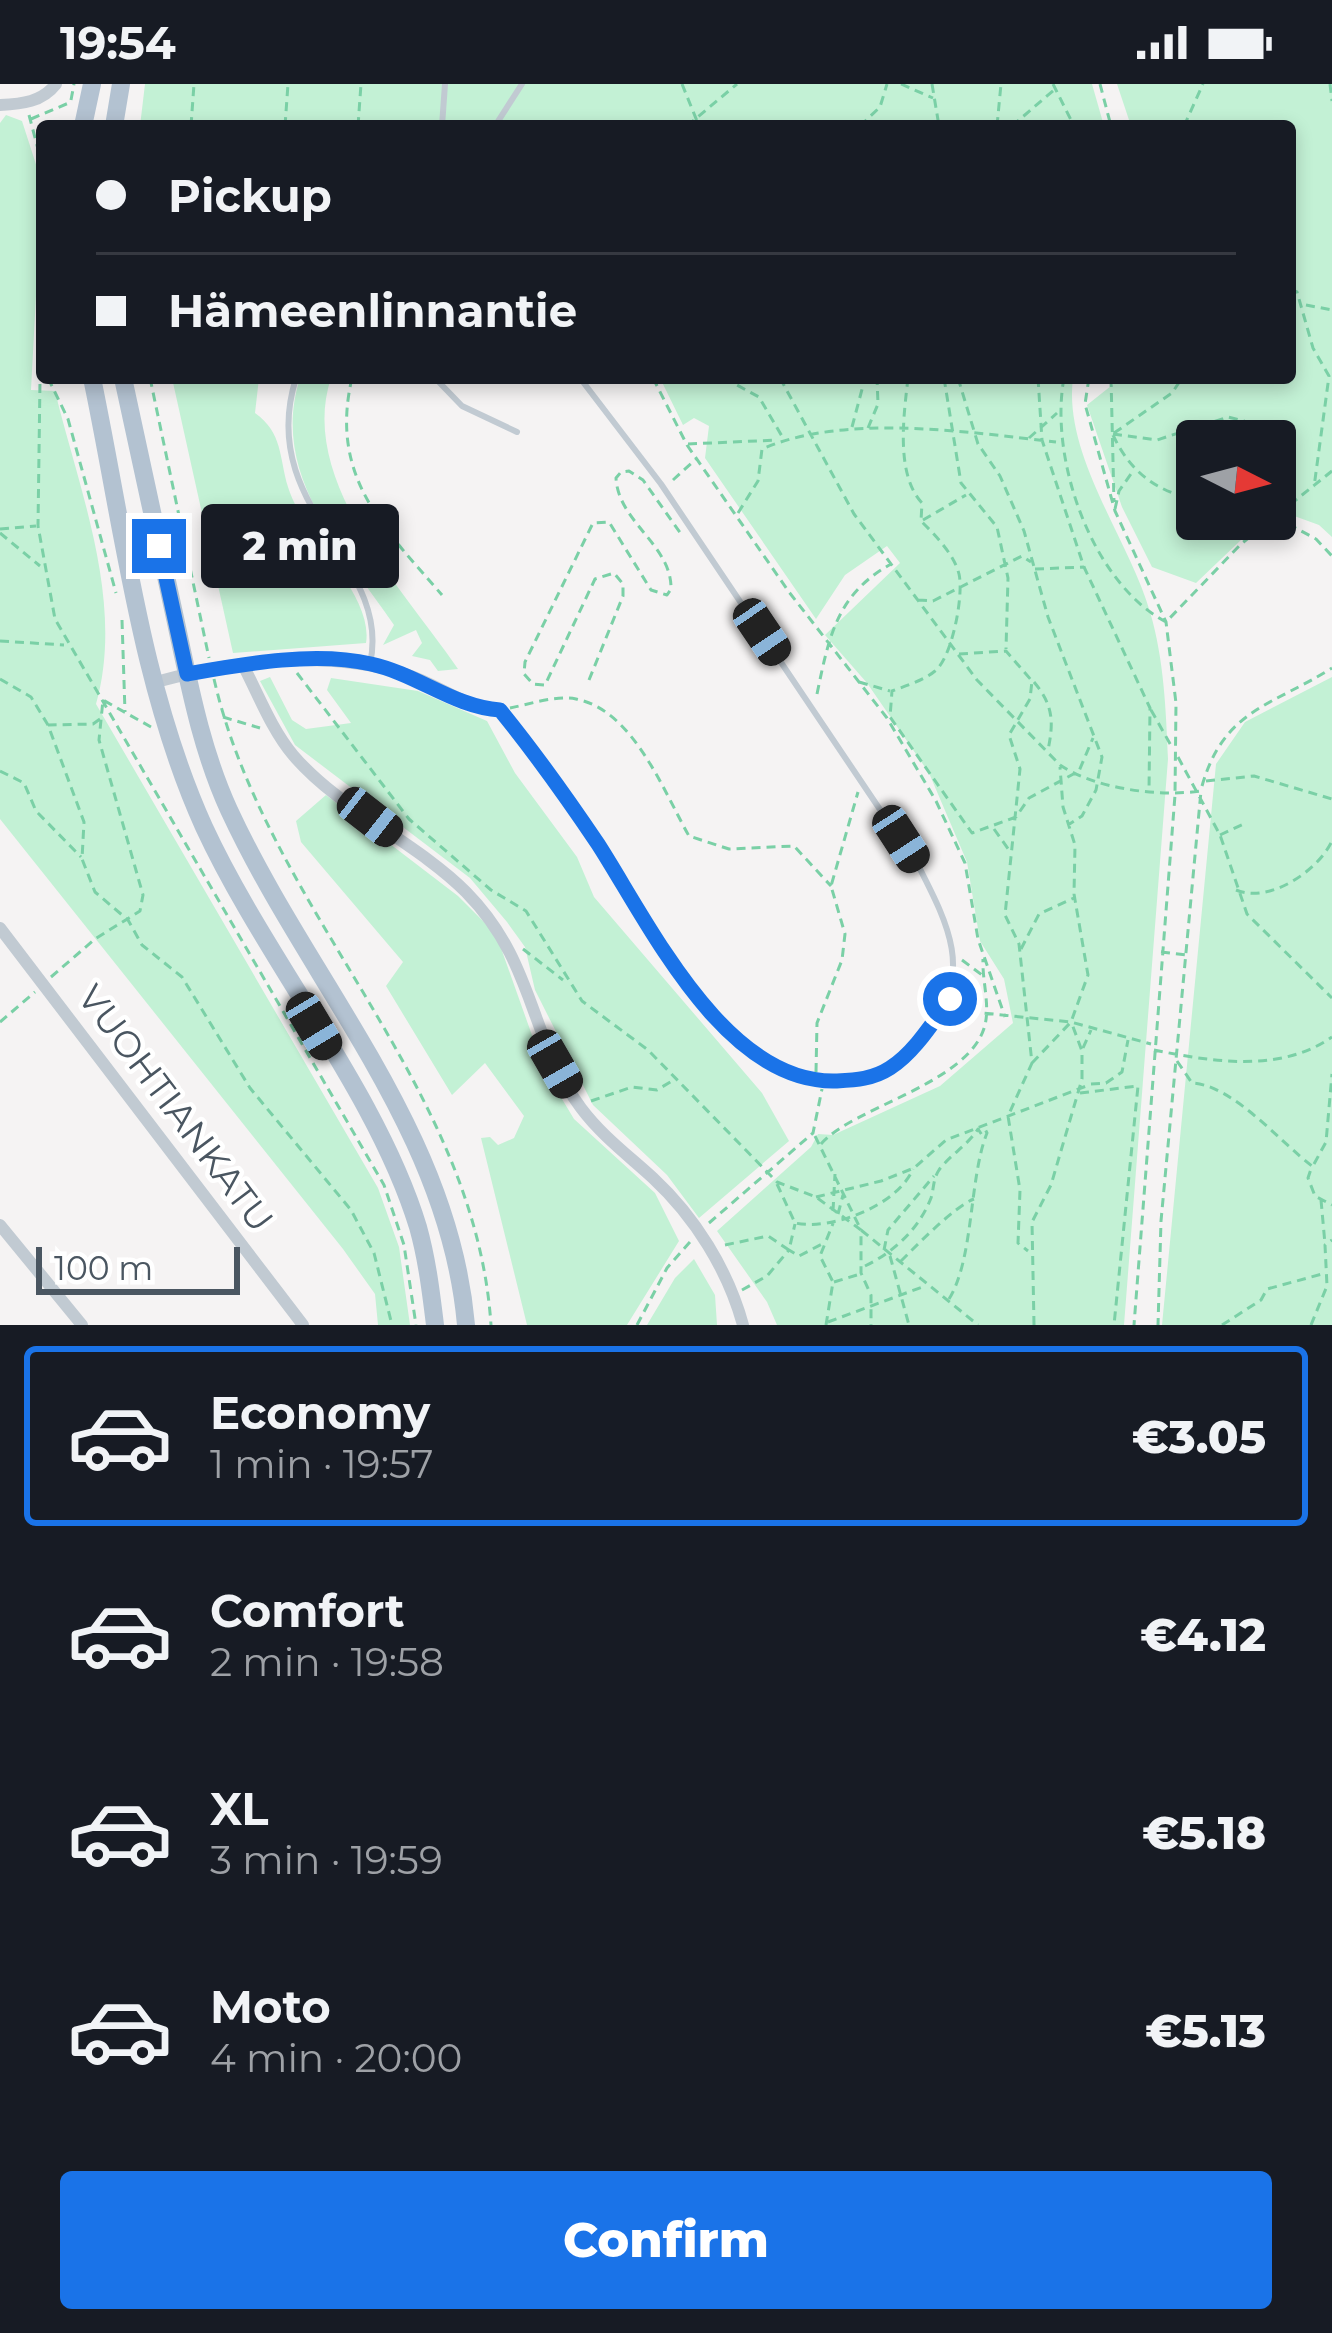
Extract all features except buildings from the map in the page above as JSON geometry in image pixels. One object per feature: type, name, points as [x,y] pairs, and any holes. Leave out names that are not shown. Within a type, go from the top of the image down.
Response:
[{"type":"main road","points":[[76,120],[92,84]]},
{"type":"main road","points":[[115,120],[121,84]]},
{"type":"main road","points":[[93,384],[156,682],[202,822],[251,922],[390,1155],[418,1226],[435,1325]]},
{"type":"main road","points":[[124,384],[187,674],[227,806],[278,908],[413,1130],[445,1211],[462,1276],[466,1325]]},
{"type":"street","points":[[0,105],[26,103],[48,94],[56,84]]},
{"type":"street","points":[[156,682],[289,662],[370,664],[415,677],[476,708],[500,710]]},
{"type":"street","points":[[244,667],[282,741],[297,760],[463,889],[508,942],[555,1064],[579,1106],[658,1183],[699,1232],[735,1294],[743,1325]]},
{"type":"street","name":"VUOHTIANKATU","points":[[0,928],[303,1325]]},
{"type":"street","points":[[0,1225],[82,1325]]},
{"type":"lane","points":[[442,120],[445,84]]},
{"type":"lane","points":[[499,120],[522,84]]},
{"type":"lane","points":[[294,384],[288,410],[292,467],[315,520],[367,604],[374,625],[370,664]]},
{"type":"lane","points":[[441,384],[462,406],[517,432]]},
{"type":"lane","points":[[500,710],[716,1019],[780,1068],[819,1081],[864,1079],[891,1068],[950,999],[955,956],[948,925],[920,869],[669,496],[585,384]]},
{"type":"path","points":[[74,84],[71,102],[76,120]]},
{"type":"path","points":[[191,120],[194,84]]},
{"type":"path","points":[[285,120],[288,84]]},
{"type":"path","points":[[359,120],[362,84]]},
{"type":"path","points":[[682,84],[695,119],[737,84]]},
{"type":"path","points":[[866,120],[880,107],[887,84]]},
{"type":"path","points":[[901,84],[935,99]]},
{"type":"path","points":[[932,84],[938,120]]},
{"type":"path","points":[[998,120],[1001,84]]},
{"type":"path","points":[[1100,84],[1109,120]]},
{"type":"path","points":[[1187,120],[1203,84]]},
{"type":"path","points":[[1330,84],[1332,101]]},
{"type":"path","points":[[1018,120],[1054,87],[1070,120]]},
{"type":"path","points":[[30,119],[71,102]]},
{"type":"path","points":[[26,103],[36,142]]},
{"type":"path","points":[[1296,297],[1330,382],[1314,487]]},
{"type":"path","points":[[1302,304],[1331,312]]},
{"type":"path","points":[[51,384],[68,419],[120,608],[127,662],[125,714]]},
{"type":"path","points":[[151,384],[223,717],[280,854],[450,1155],[475,1230],[491,1325]]},
{"type":"path","points":[[351,384],[344,411],[350,466],[384,529],[442,595]]},
{"type":"path","points":[[656,384],[687,445],[887,718],[955,838],[983,958],[1005,1017]]},
{"type":"path","points":[[735,384],[759,397],[784,440]]},
{"type":"path","points":[[783,384],[854,514],[957,654],[1060,765],[1074,775],[1149,791],[1174,795],[1201,791]]},
{"type":"path","points":[[851,429],[863,384]]},
{"type":"path","points":[[867,430],[878,404],[877,384]]},
{"type":"path","points":[[859,682],[892,691],[937,670],[951,646],[959,584],[941,542],[921,521],[904,430],[908,384]]},
{"type":"path","points":[[946,384],[968,494],[997,527],[1005,565],[1006,651],[1048,700],[1054,723],[1047,752]]},
{"type":"path","points":[[960,384],[975,436],[1000,476],[1102,757],[1100,781],[1082,816],[1069,825]]},
{"type":"path","points":[[1037,384],[1042,440],[1084,567],[1150,708],[1201,791],[1236,890],[1264,936],[1332,998]]},
{"type":"path","points":[[1063,384],[1060,442],[1105,568],[1146,612],[1166,622]]},
{"type":"path","points":[[1088,384],[1085,404],[1115,511],[1166,622],[1176,754],[1134,1325]]},
{"type":"path","points":[[1111,384],[1115,511]]},
{"type":"path","points":[[1113,434],[1179,384]]},
{"type":"path","points":[[1027,439],[1058,412]]},
{"type":"path","points":[[737,514],[758,481],[762,449],[806,431],[904,430],[1060,442]]},
{"type":"path","points":[[1113,434],[1157,440],[1176,434]]},
{"type":"path","points":[[1113,434],[1133,471],[1176,496]]},
{"type":"path","points":[[687,445],[784,440]]},
{"type":"path","points":[[669,496],[675,474],[698,458]]},
{"type":"path","points":[[1115,511],[1119,491],[1133,471]]},
{"type":"path","points":[[1296,504],[1332,471]]},
{"type":"path","points":[[589,680],[623,596],[623,584],[614,573],[595,579],[545,685],[532,684],[524,674],[525,662],[593,523],[609,522],[651,590],[667,595],[671,589],[665,563],[619,497],[616,478],[621,472],[643,480],[690,546]]},
{"type":"path","points":[[921,521],[968,494]]},
{"type":"path","points":[[0,531],[38,526]]},
{"type":"path","points":[[1296,528],[1316,538],[1332,556]]},
{"type":"path","points":[[0,531],[44,569]]},
{"type":"path","points":[[1166,622],[1246,540]]},
{"type":"path","points":[[918,600],[933,601],[1022,556],[1033,566],[1084,567]]},
{"type":"path","points":[[814,709],[839,608],[863,579],[893,563]]},
{"type":"path","points":[[0,641],[68,645]]},
{"type":"path","points":[[957,654],[1006,651]]},
{"type":"path","points":[[289,662],[409,819],[491,890],[526,911],[565,981]]},
{"type":"path","points":[[1158,1325],[1176,1059],[1203,781],[1237,721],[1332,668]]},
{"type":"path","points":[[0,679],[31,698],[49,725],[85,822],[82,859]]},
{"type":"path","points":[[1032,681],[1030,699],[1010,735],[1020,770],[1013,802],[1016,818],[1005,915],[1019,951],[1032,1063]]},
{"type":"path","points":[[892,691],[890,717],[972,833]]},
{"type":"path","points":[[500,710],[575,698],[605,711],[627,731],[689,836],[729,849],[794,846],[831,886],[845,934],[817,1023],[819,1081],[812,1133],[699,1232],[667,1268],[637,1325]]},
{"type":"path","points":[[0,1022],[95,939],[140,911],[143,895],[98,740],[103,700],[144,728],[153,727]]},
{"type":"path","points":[[1149,791],[1150,708]]},
{"type":"path","points":[[223,717],[282,741]]},
{"type":"path","points":[[49,725],[93,724],[100,719]]},
{"type":"path","points":[[955,838],[1016,818],[1029,798],[1074,775],[1093,738]]},
{"type":"path","points":[[1028,1251],[1018,1243],[1008,1116],[1032,1063],[1071,1022],[1088,975],[1075,897],[1075,845],[1060,765]]},
{"type":"path","points":[[0,771],[24,783],[36,811],[82,859],[95,892],[128,920],[142,945],[182,977],[250,1088],[365,1231],[392,1325]]},
{"type":"path","points":[[1203,781],[1254,776],[1332,799]]},
{"type":"path","points":[[831,886],[862,779]]},
{"type":"path","points":[[1220,835],[1246,824]]},
{"type":"path","points":[[993,829],[1011,851]]},
{"type":"path","points":[[1236,890],[1251,896],[1270,891],[1323,860],[1332,841]]},
{"type":"path","points":[[1019,951],[1039,914],[1075,897]]},
{"type":"path","points":[[508,942],[515,941],[582,1001],[647,1050],[727,1127],[768,1175],[797,1195],[844,1194],[914,1168]]},
{"type":"path","points":[[1160,952],[1186,955]]},
{"type":"path","points":[[955,956],[983,975]]},
{"type":"path","points":[[821,1144],[839,1125],[899,1101],[933,1079],[975,1043],[986,1014],[983,958]]},
{"type":"path","points":[[950,999],[986,1014],[1071,1022],[1128,1038],[1176,1059],[1242,1064],[1332,1037]]},
{"type":"path","points":[[1071,1022],[1082,1051]]},
{"type":"path","points":[[1034,1325],[1028,1251],[1031,1222],[1051,1185],[1078,1093],[1082,1051],[1092,1028]]},
{"type":"path","points":[[795,1222],[810,1226],[892,1200],[914,1168],[946,1140],[1078,1093],[1122,1072],[1128,1038]]},
{"type":"path","points":[[1176,1059],[1192,1083],[1209,1084],[1260,1119],[1312,1166]]},
{"type":"path","points":[[1332,1075],[1326,1142],[1308,1178],[1332,1205]]},
{"type":"path","points":[[579,1106],[604,1092],[632,1087],[657,1090],[673,1080]]},
{"type":"path","points":[[1078,1093],[1138,1086],[1114,1325]]},
{"type":"path","points":[[948,1301],[957,1283],[974,1199],[974,1166],[984,1138],[981,1128]]},
{"type":"path","points":[[909,1325],[887,1252],[888,1230],[981,1128]]},
{"type":"path","points":[[812,1133],[862,1230],[861,1274],[872,1308],[871,1325]]},
{"type":"path","points":[[835,1174],[836,1215]]},
{"type":"path","points":[[864,1267],[908,1236],[930,1199],[935,1175]]},
{"type":"path","points":[[735,1294],[767,1276],[789,1250],[795,1222],[777,1182]]},
{"type":"path","points":[[844,1194],[820,1256],[832,1282],[826,1324],[927,1285]]},
{"type":"path","points":[[816,1197],[978,1325]]},
{"type":"path","points":[[1311,1325],[1326,1275],[1321,1198]]},
{"type":"path","points":[[899,1263],[932,1238],[960,1204],[974,1199]]},
{"type":"path","points":[[1019,1216],[1031,1222]]},
{"type":"path","points":[[712,1252],[735,1239],[760,1235],[797,1256],[826,1242]]},
{"type":"path","points":[[1325,1245],[1332,1240]]},
{"type":"path","points":[[807,1253],[820,1256]]},
{"type":"path","points":[[832,1282],[861,1274]]},
{"type":"path","points":[[1326,1275],[1332,1285]]},
{"type":"path","points":[[1222,1325],[1261,1300],[1267,1289],[1326,1275]]},
{"type":"green space","points":[[145,84],[1092,84],[1102,120],[141,120]]},
{"type":"green space","points":[[1117,84],[1332,84],[1332,537],[1319,525],[1296,517],[1296,420],[1176,420],[1176,540],[1241,540],[1196,583],[1152,567],[1122,507],[1087,405],[1113,384],[1296,384],[1296,120],[1129,120]]},
{"type":"green space","points":[[6,115],[22,121],[36,164],[31,390],[55,391],[95,546],[105,626],[96,704],[378,1188],[399,1247],[410,1325],[378,1325],[375,1294],[343,1249],[0,819],[0,123]]},
{"type":"green space","points":[[173,384],[258,384],[255,413],[275,437],[296,505],[349,585],[366,624],[366,643],[233,653]]},
{"type":"green space","points":[[299,384],[330,384],[324,417],[329,455],[342,494],[385,569],[458,669],[438,671],[430,660],[412,656],[422,643],[416,630],[383,645],[394,625],[316,510],[294,447]]},
{"type":"green space","points":[[663,384],[1073,384],[1078,437],[1087,467],[1140,584],[1155,630],[1166,722],[1168,759],[1124,1325],[777,1325],[767,1302],[717,1231],[811,1147],[818,1134],[833,1135],[940,1086],[1013,1023],[1004,979],[980,941],[967,862],[929,773],[867,683],[825,635],[900,563],[887,546],[845,575],[816,619],[705,458],[709,426],[694,418],[683,425]]},
{"type":"green space","points":[[270,677],[292,720],[306,729],[351,723],[327,690],[331,678],[418,691],[487,721],[515,773],[577,857],[594,897],[762,1093],[789,1141],[699,1218],[667,1175],[593,1105],[535,990],[525,947],[507,922],[470,878],[295,745],[260,681]]},
{"type":"green space","points":[[1332,677],[1332,1325],[1162,1325],[1216,764],[1245,722]]},
{"type":"green space","points":[[326,795],[458,896],[496,934],[544,1069],[574,1119],[655,1193],[679,1241],[627,1325],[527,1325],[481,1138],[490,1137],[498,1145],[514,1138],[524,1116],[485,1063],[452,1095],[386,986],[403,962],[301,842],[296,821]]},
{"type":"green space","points":[[694,1259],[715,1295],[717,1325],[647,1325],[675,1278]]},
{"type":"route","points":[[159,546],[187,674],[331,659],[415,677],[476,708],[500,710],[595,840],[691,988],[746,1047],[780,1068],[823,1081],[864,1079],[891,1068],[950,999]]}]
